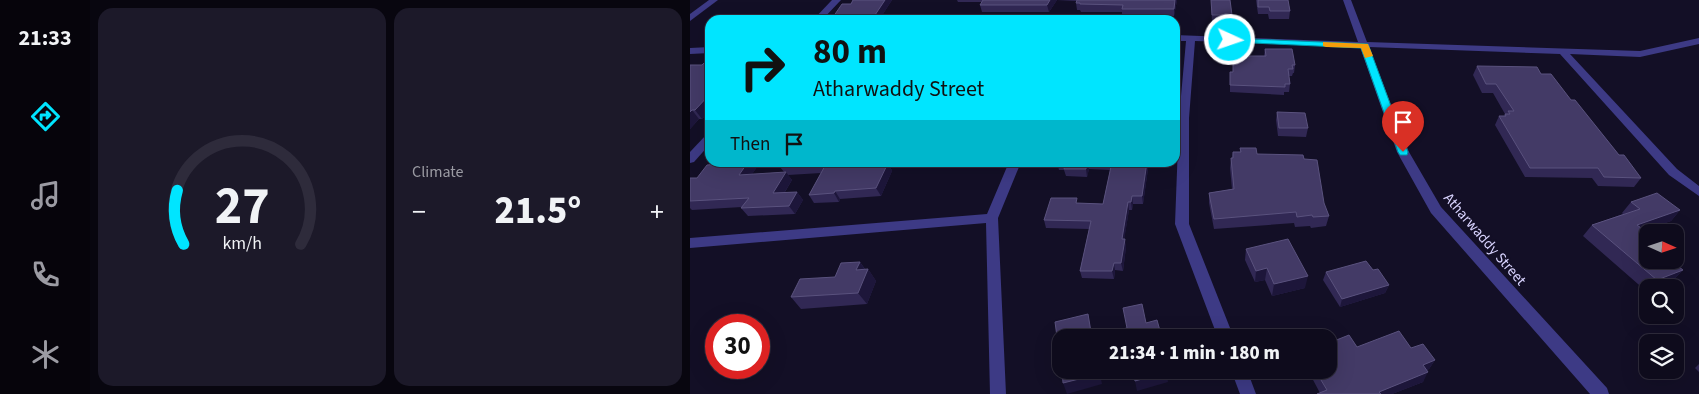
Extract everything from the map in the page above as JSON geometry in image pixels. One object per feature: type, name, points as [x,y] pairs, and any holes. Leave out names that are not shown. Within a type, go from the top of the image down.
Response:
[{"type":"street","points":[[690,18],[714,0]]},
{"type":"street","points":[[822,15],[837,0]]},
{"type":"street","name":"Atharwaddy Street","points":[[1347,0],[1403,152],[1436,210],[1601,394]]},
{"type":"street","points":[[1180,38],[1365,46],[1640,54],[1699,41]]},
{"type":"street","points":[[1180,111],[1191,38]]},
{"type":"street","points":[[690,51],[705,50]]},
{"type":"street","points":[[1563,52],[1666,166],[1699,192]]},
{"type":"street","points":[[690,159],[705,142]]},
{"type":"street","points":[[1180,153],[1182,224],[1223,329]]},
{"type":"street","points":[[998,394],[992,218],[1013,167]]},
{"type":"street","points":[[690,244],[992,218]]},
{"type":"street","points":[[1242,379],[1248,394]]},
{"type":"building","points":[[853,0],[885,0],[875,15],[834,15],[842,4],[851,4]]},
{"type":"building","points":[[983,0],[1050,0],[1047,5],[980,5]]},
{"type":"building","points":[[1077,0],[1175,0],[1174,9],[1122,9],[1123,5],[1080,4],[1076,3]]},
{"type":"building","points":[[1211,0],[1230,0],[1232,15],[1212,15]]},
{"type":"building","points":[[1258,0],[1288,0],[1290,11],[1270,11],[1269,7],[1258,7]]},
{"type":"building","points":[[1265,49],[1292,49],[1295,65],[1292,65],[1293,69],[1288,69],[1290,84],[1285,84],[1285,87],[1230,85],[1230,72],[1233,72],[1233,56],[1266,56]]},
{"type":"building","points":[[705,62],[705,99],[695,110],[690,112],[690,65],[702,65]]},
{"type":"building","points":[[1477,66],[1537,67],[1541,74],[1551,74],[1571,100],[1575,100],[1619,155],[1624,155],[1641,178],[1604,177],[1598,168],[1530,168],[1499,116],[1506,116],[1505,114],[1510,114],[1508,111],[1514,111],[1496,84],[1486,84]]},
{"type":"building","points":[[1277,112],[1305,113],[1308,128],[1279,128]]},
{"type":"building","points":[[1240,148],[1256,148],[1257,154],[1303,155],[1304,159],[1317,160],[1324,203],[1329,216],[1313,217],[1312,215],[1297,217],[1296,212],[1214,219],[1209,193],[1234,189],[1231,158],[1233,158],[1233,152],[1241,152]]},
{"type":"building","points":[[705,167],[745,167],[739,175],[786,172],[773,193],[797,192],[789,206],[741,208],[749,198],[690,201],[690,178],[697,178]]},
{"type":"building","points":[[824,167],[886,167],[876,188],[809,195]]},
{"type":"building","points":[[1065,167],[1086,167],[1086,169],[1064,169]]},
{"type":"building","points":[[1111,167],[1146,167],[1142,196],[1132,196],[1131,202],[1128,202],[1122,239],[1125,239],[1121,263],[1114,263],[1112,271],[1080,271],[1091,221],[1044,220],[1051,198],[1077,198],[1076,203],[1103,204]]},
{"type":"building","points":[[1657,193],[1680,210],[1637,225],[1639,226],[1639,265],[1592,225],[1640,209],[1631,202]]},
{"type":"building","points":[[1288,239],[1308,276],[1274,284],[1267,268],[1256,271],[1246,249]]},
{"type":"building","points":[[1366,261],[1373,270],[1378,269],[1389,285],[1342,299],[1326,272]]},
{"type":"building","points":[[860,262],[856,270],[868,269],[858,293],[791,297],[800,279],[835,277],[841,263]]},
{"type":"building","points":[[1644,269],[1683,270],[1660,279],[1656,279]]},
{"type":"building","points":[[1142,304],[1146,323],[1157,320],[1160,329],[1123,329],[1127,328],[1123,308]]},
{"type":"building","points":[[1088,314],[1090,329],[1056,329],[1055,322]]},
{"type":"building","points":[[1399,331],[1411,348],[1423,344],[1435,360],[1423,365],[1428,372],[1379,392],[1381,394],[1317,394],[1327,390],[1320,379],[1337,379],[1337,340],[1349,335],[1357,347]]},
{"type":"building","points":[[1063,379],[1079,379],[1063,383]]},
{"type":"slow traffic","points":[[1326,44],[1365,46],[1368,56]]},
{"type":"route","points":[[1230,40],[1365,46],[1403,152]]}]
